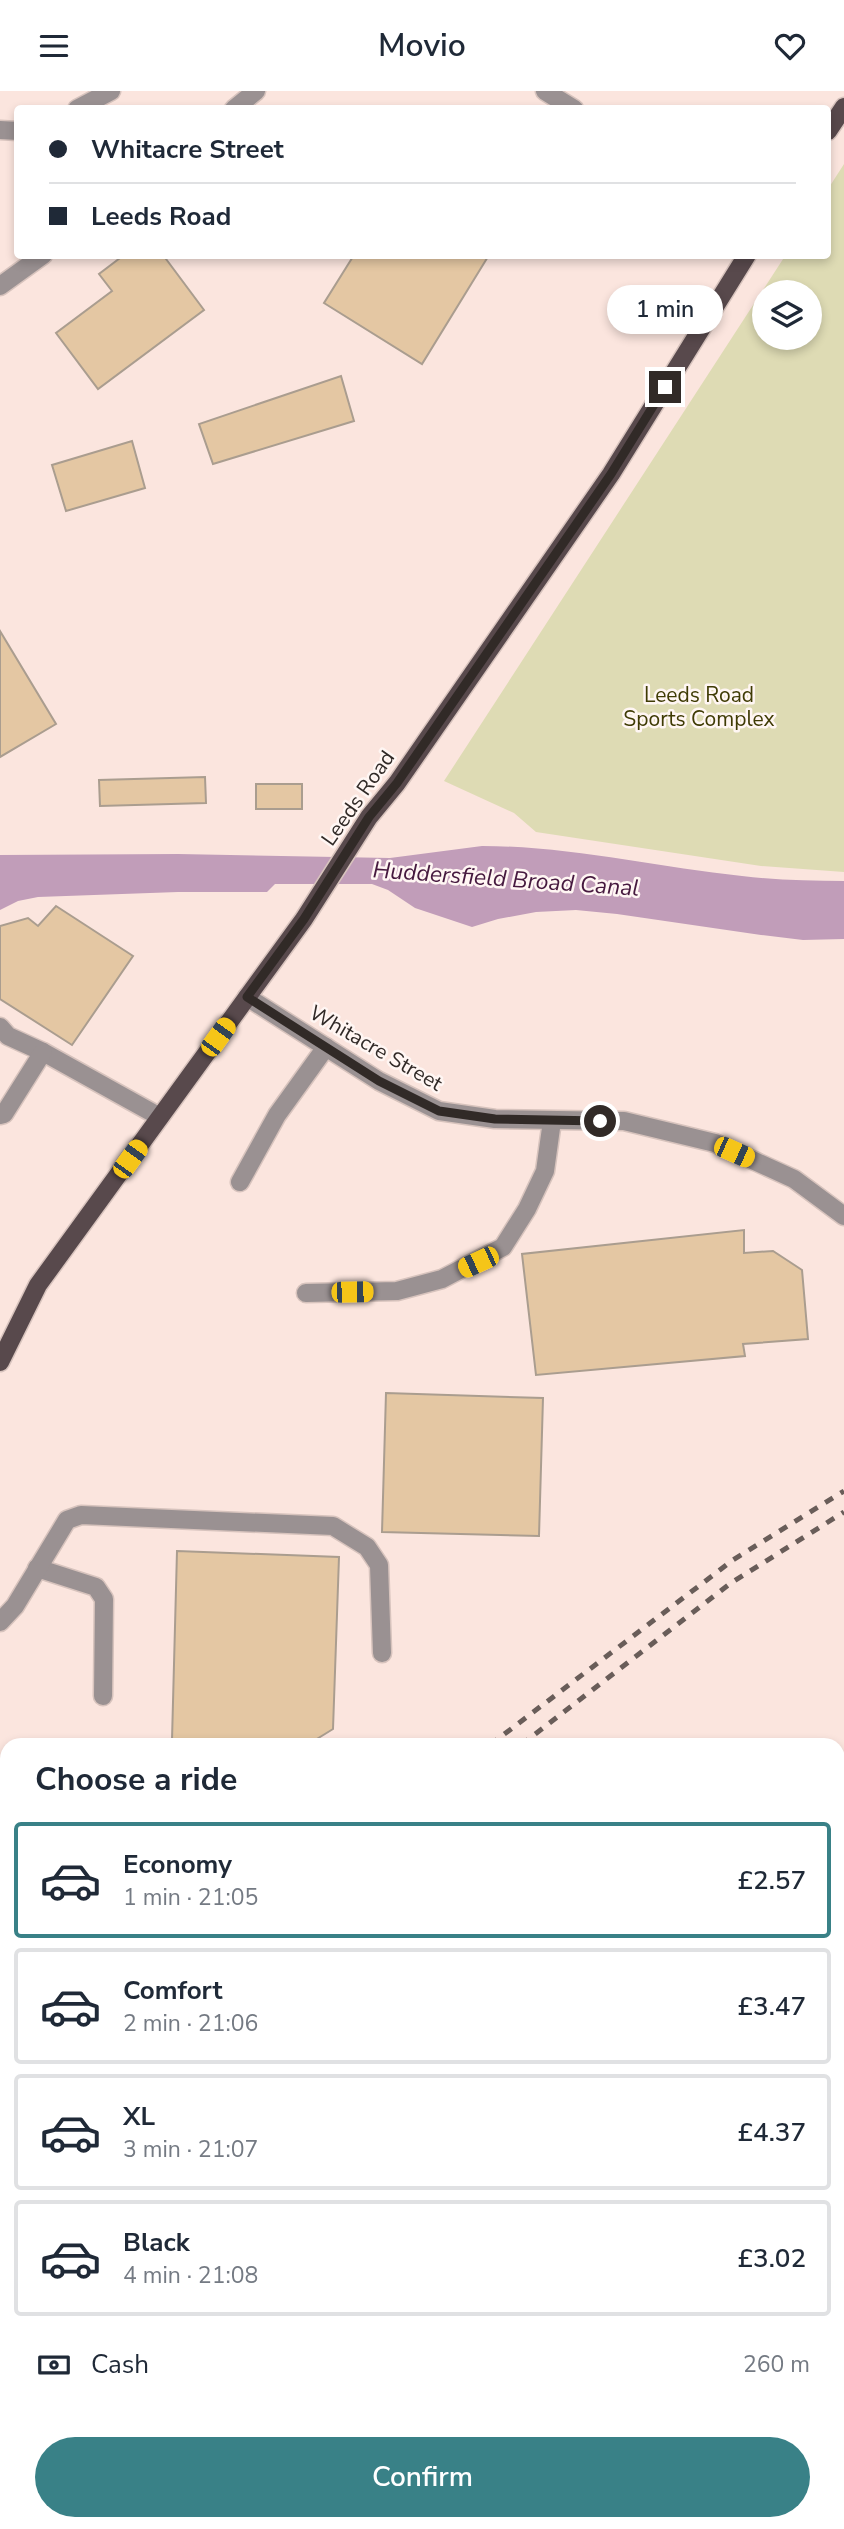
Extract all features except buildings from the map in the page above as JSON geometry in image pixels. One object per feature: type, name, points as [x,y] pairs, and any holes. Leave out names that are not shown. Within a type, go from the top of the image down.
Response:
[{"type":"main road","points":[[831,126],[844,107]]},
{"type":"main road","name":"Leeds Road","points":[[0,1362],[38,1285],[304,919],[369,817],[405,771],[611,474],[745,259]]},
{"type":"street","points":[[85,105],[111,91]]},
{"type":"street","points":[[239,105],[256,91]]},
{"type":"street","points":[[545,91],[567,105]]},
{"type":"street","points":[[0,286],[37,259]]},
{"type":"street","name":"Whitacre Street","points":[[247,997],[379,1081],[439,1111],[495,1119],[624,1121],[715,1143],[794,1178],[844,1216]]},
{"type":"street","points":[[0,1027],[8,1036],[43,1052],[160,1117]]},
{"type":"street","points":[[240,1182],[277,1115],[326,1047]]},
{"type":"street","points":[[0,1115],[4,1114],[43,1052]]},
{"type":"street","points":[[306,1293],[397,1291],[442,1279],[503,1247],[527,1209],[545,1171],[552,1121]]},
{"type":"street","points":[[0,1622],[15,1606],[67,1520],[81,1515],[333,1526],[367,1547],[379,1565],[382,1653]]},
{"type":"street","points":[[37,1569],[96,1587],[104,1599],[103,1696]]},
{"type":"green space","name":"Leeds Road Sports Complex","points":[[844,164],[844,872],[761,866],[536,832],[514,813],[444,781],[752,307],[752,350],[822,350],[822,280],[769,280],[783,259],[831,259],[831,184]]},
{"type":"water","name":"Huddersfield Broad Canal","points":[[482,846],[547,849],[755,877],[844,881],[844,939],[803,940],[576,910],[536,912],[472,927],[415,908],[388,890],[372,884],[275,884],[267,892],[38,897],[18,901],[0,910],[0,855],[178,854],[390,858]]},
{"type":"railway","points":[[499,1738],[733,1560],[844,1491]]},
{"type":"railway","points":[[530,1738],[731,1583],[844,1512]]},
{"type":"route","points":[[600,1121],[495,1119],[439,1111],[379,1081],[247,997],[304,919],[369,817],[397,783],[611,474],[665,387]]}]
